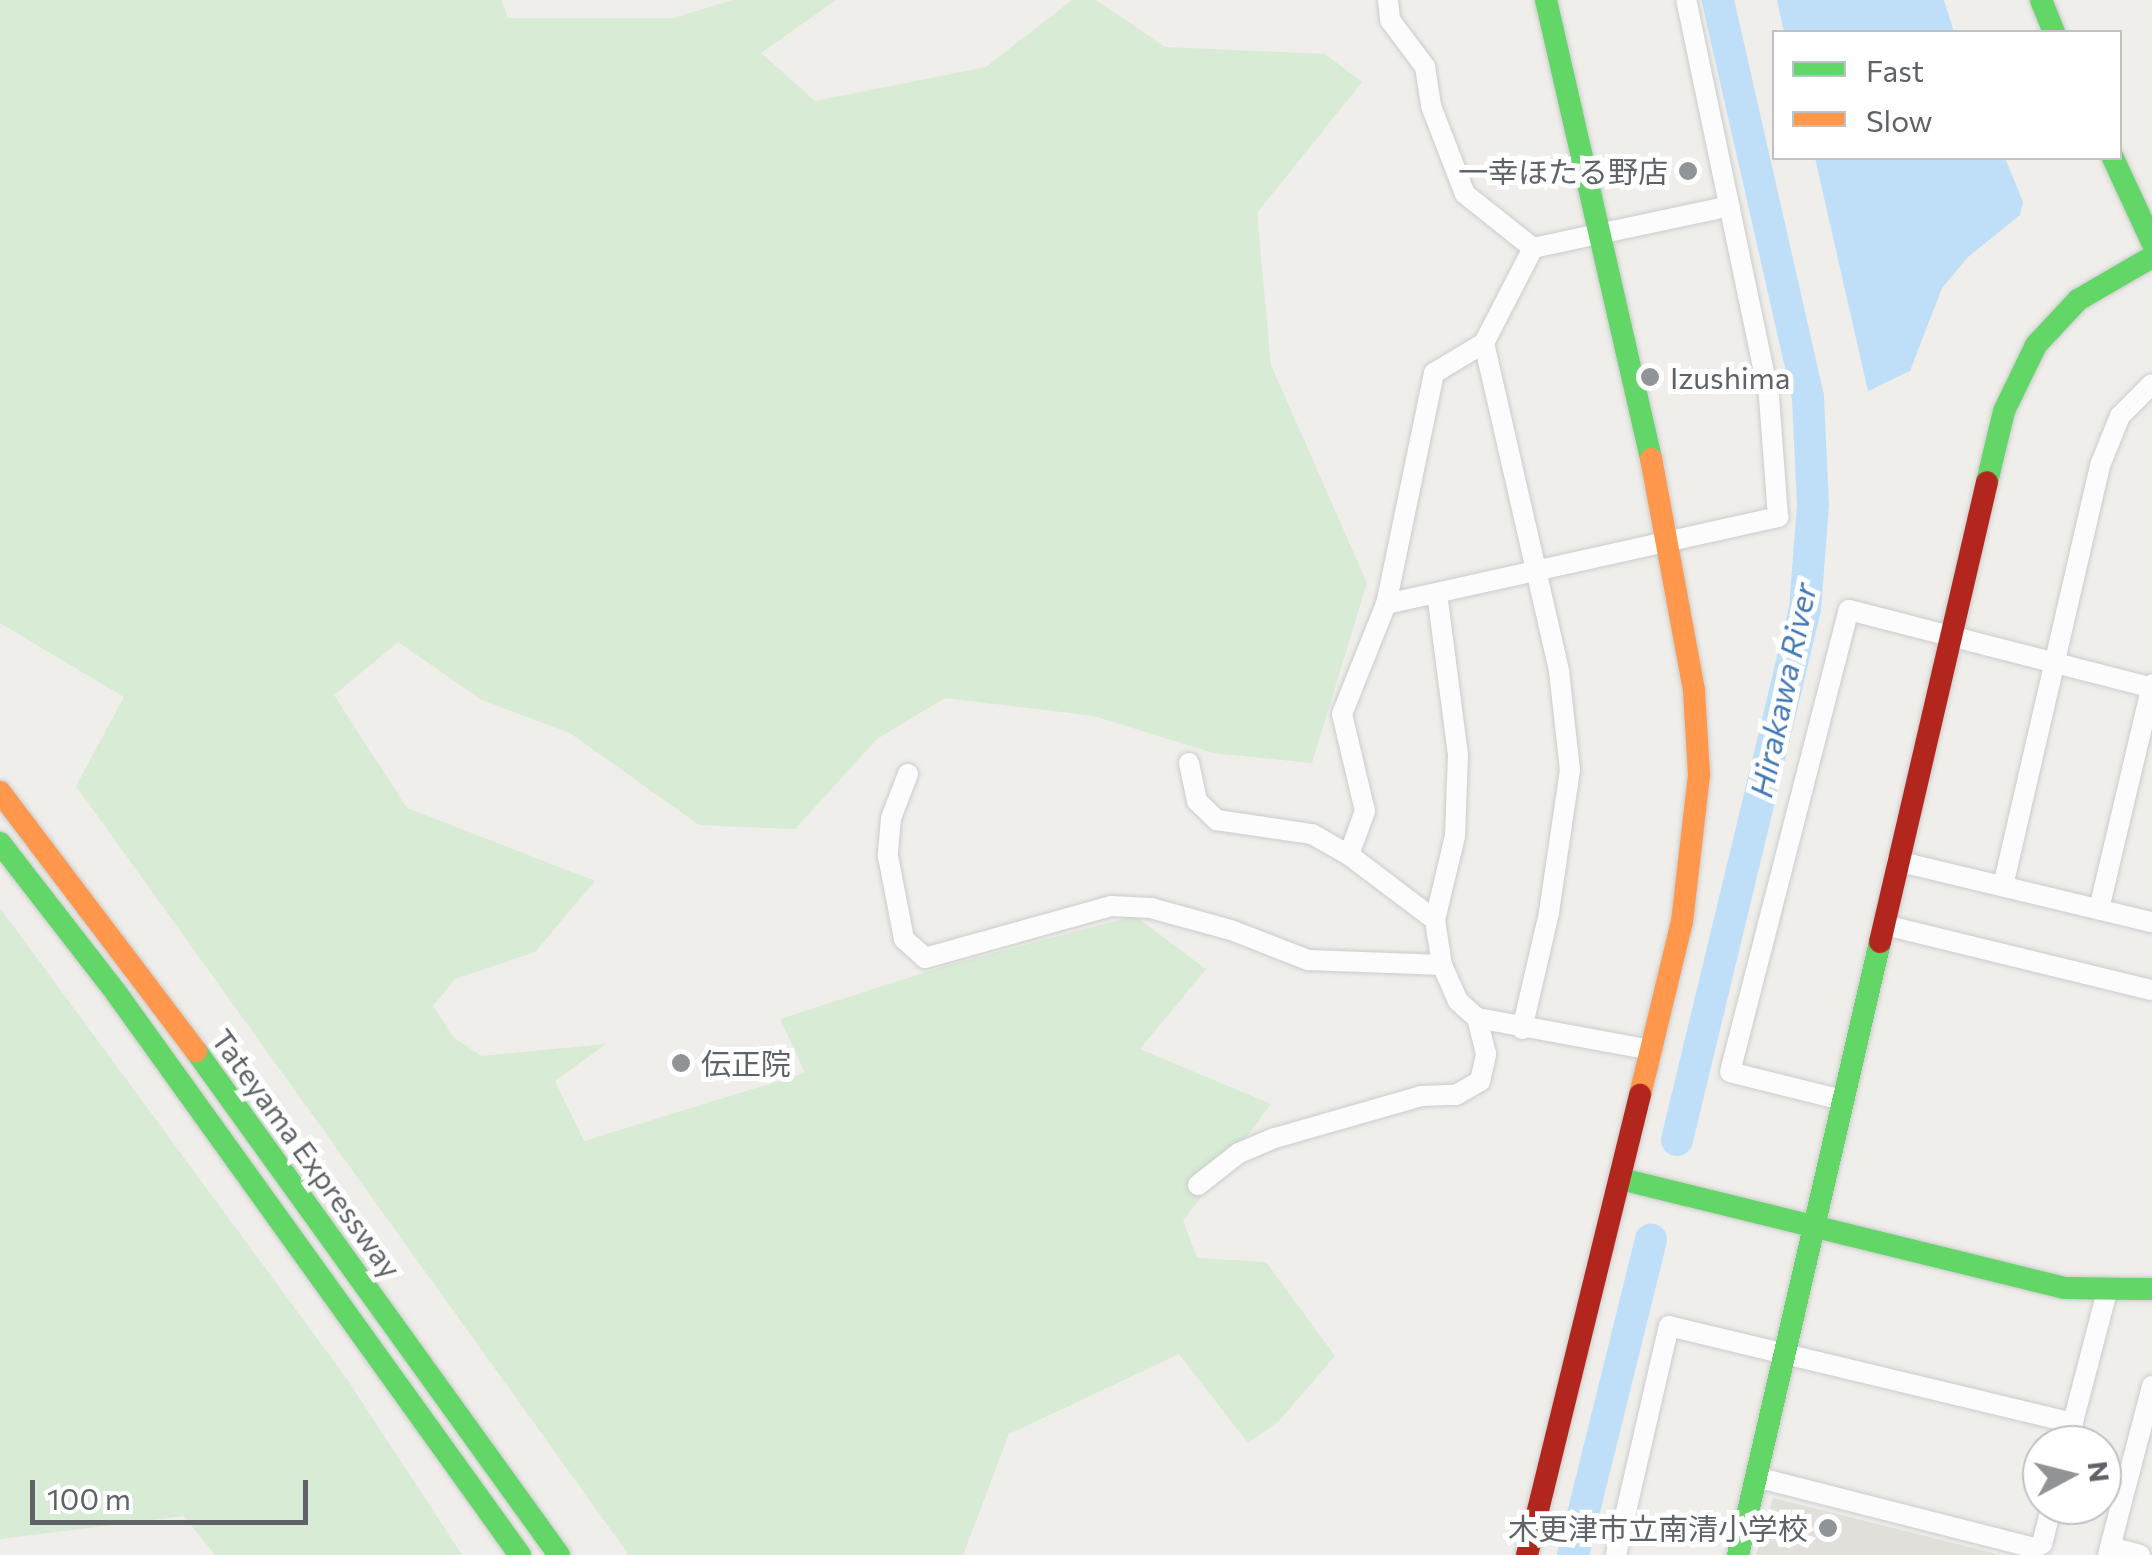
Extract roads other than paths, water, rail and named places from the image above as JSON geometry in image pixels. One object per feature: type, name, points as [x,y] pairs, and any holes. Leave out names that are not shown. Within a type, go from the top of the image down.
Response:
[{"type":"main road","points":[[1527,1555],[1688,895],[1699,774],[1694,690],[1670,544],[1546,0]]},
{"type":"main road","points":[[2040,0],[2053,30]]},
{"type":"main road","points":[[2113,160],[2152,242]]},
{"type":"main road","points":[[1738,1555],[2004,411],[2036,345],[2078,300],[2152,257]]},
{"type":"main road","name":"Tateyama Expressway","points":[[0,792],[141,974],[559,1555]]},
{"type":"main road","name":"Tateyama Expressway","points":[[0,843],[117,994],[520,1555]]},
{"type":"main road","points":[[1621,1179],[2066,1288],[2152,1289]]},
{"type":"street","points":[[1388,0],[1390,20],[1424,66],[1431,106],[1465,194],[1533,248],[1730,206]]},
{"type":"street","points":[[1386,604],[1670,544],[1778,516],[1769,396],[1686,0]]},
{"type":"street","points":[[1349,854],[1366,810],[1342,714],[1386,604],[1434,372],[1484,343],[1533,248]]},
{"type":"street","points":[[1484,343],[1559,672],[1570,770],[1550,913],[1522,1029]]},
{"type":"street","points":[[2003,886],[2108,440],[2120,416],[2152,384]]},
{"type":"street","points":[[1437,594],[1458,754],[1454,836],[1435,920],[1442,965],[1458,1000],[1477,1018],[1651,1050]]},
{"type":"street","points":[[1842,1100],[1730,1072],[1849,610],[2152,687],[2099,909]]},
{"type":"street","points":[[1189,763],[1197,802],[1217,820],[1312,834],[1349,854],[1435,920]]},
{"type":"street","points":[[908,774],[892,818],[888,856],[904,939],[925,958],[1110,906],[1183,917],[1308,960],[1442,965]]},
{"type":"street","points":[[1897,861],[2152,922]]},
{"type":"street","points":[[1897,928],[2152,990]]},
{"type":"street","points":[[1198,1185],[1239,1153],[1276,1138],[1421,1096],[1456,1095],[1480,1081],[1486,1054],[1477,1018]]},
{"type":"street","points":[[1616,1555],[1669,1326],[2073,1423],[2106,1291]]},
{"type":"street","points":[[2140,1555],[2109,1551],[2152,1386]]},
{"type":"street","points":[[1756,1476],[2034,1548],[2042,1544],[2047,1525]]},
{"type":"water","points":[[1777,0],[1944,0],[1953,30],[1784,30]]},
{"type":"water","points":[[1815,160],[2006,160],[2023,202],[2020,215],[1968,257],[1942,288],[1910,371],[1868,391]]},
{"type":"waterway","name":"Hirakawa River","points":[[1677,1140],[1805,609],[1813,505],[1808,397],[1718,0]]},
{"type":"waterway","name":"Hirakawa River","points":[[1573,1555],[1651,1239]]},
{"type":"place","name":"一幸ほたる野店","points":[[1688,171]]},
{"type":"place","name":"Izushima","points":[[1650,377]]},
{"type":"place","name":"伝正院","points":[[681,1063]]},
{"type":"place","name":"木更津市立南清小学校","points":[[1828,1528]]}]
